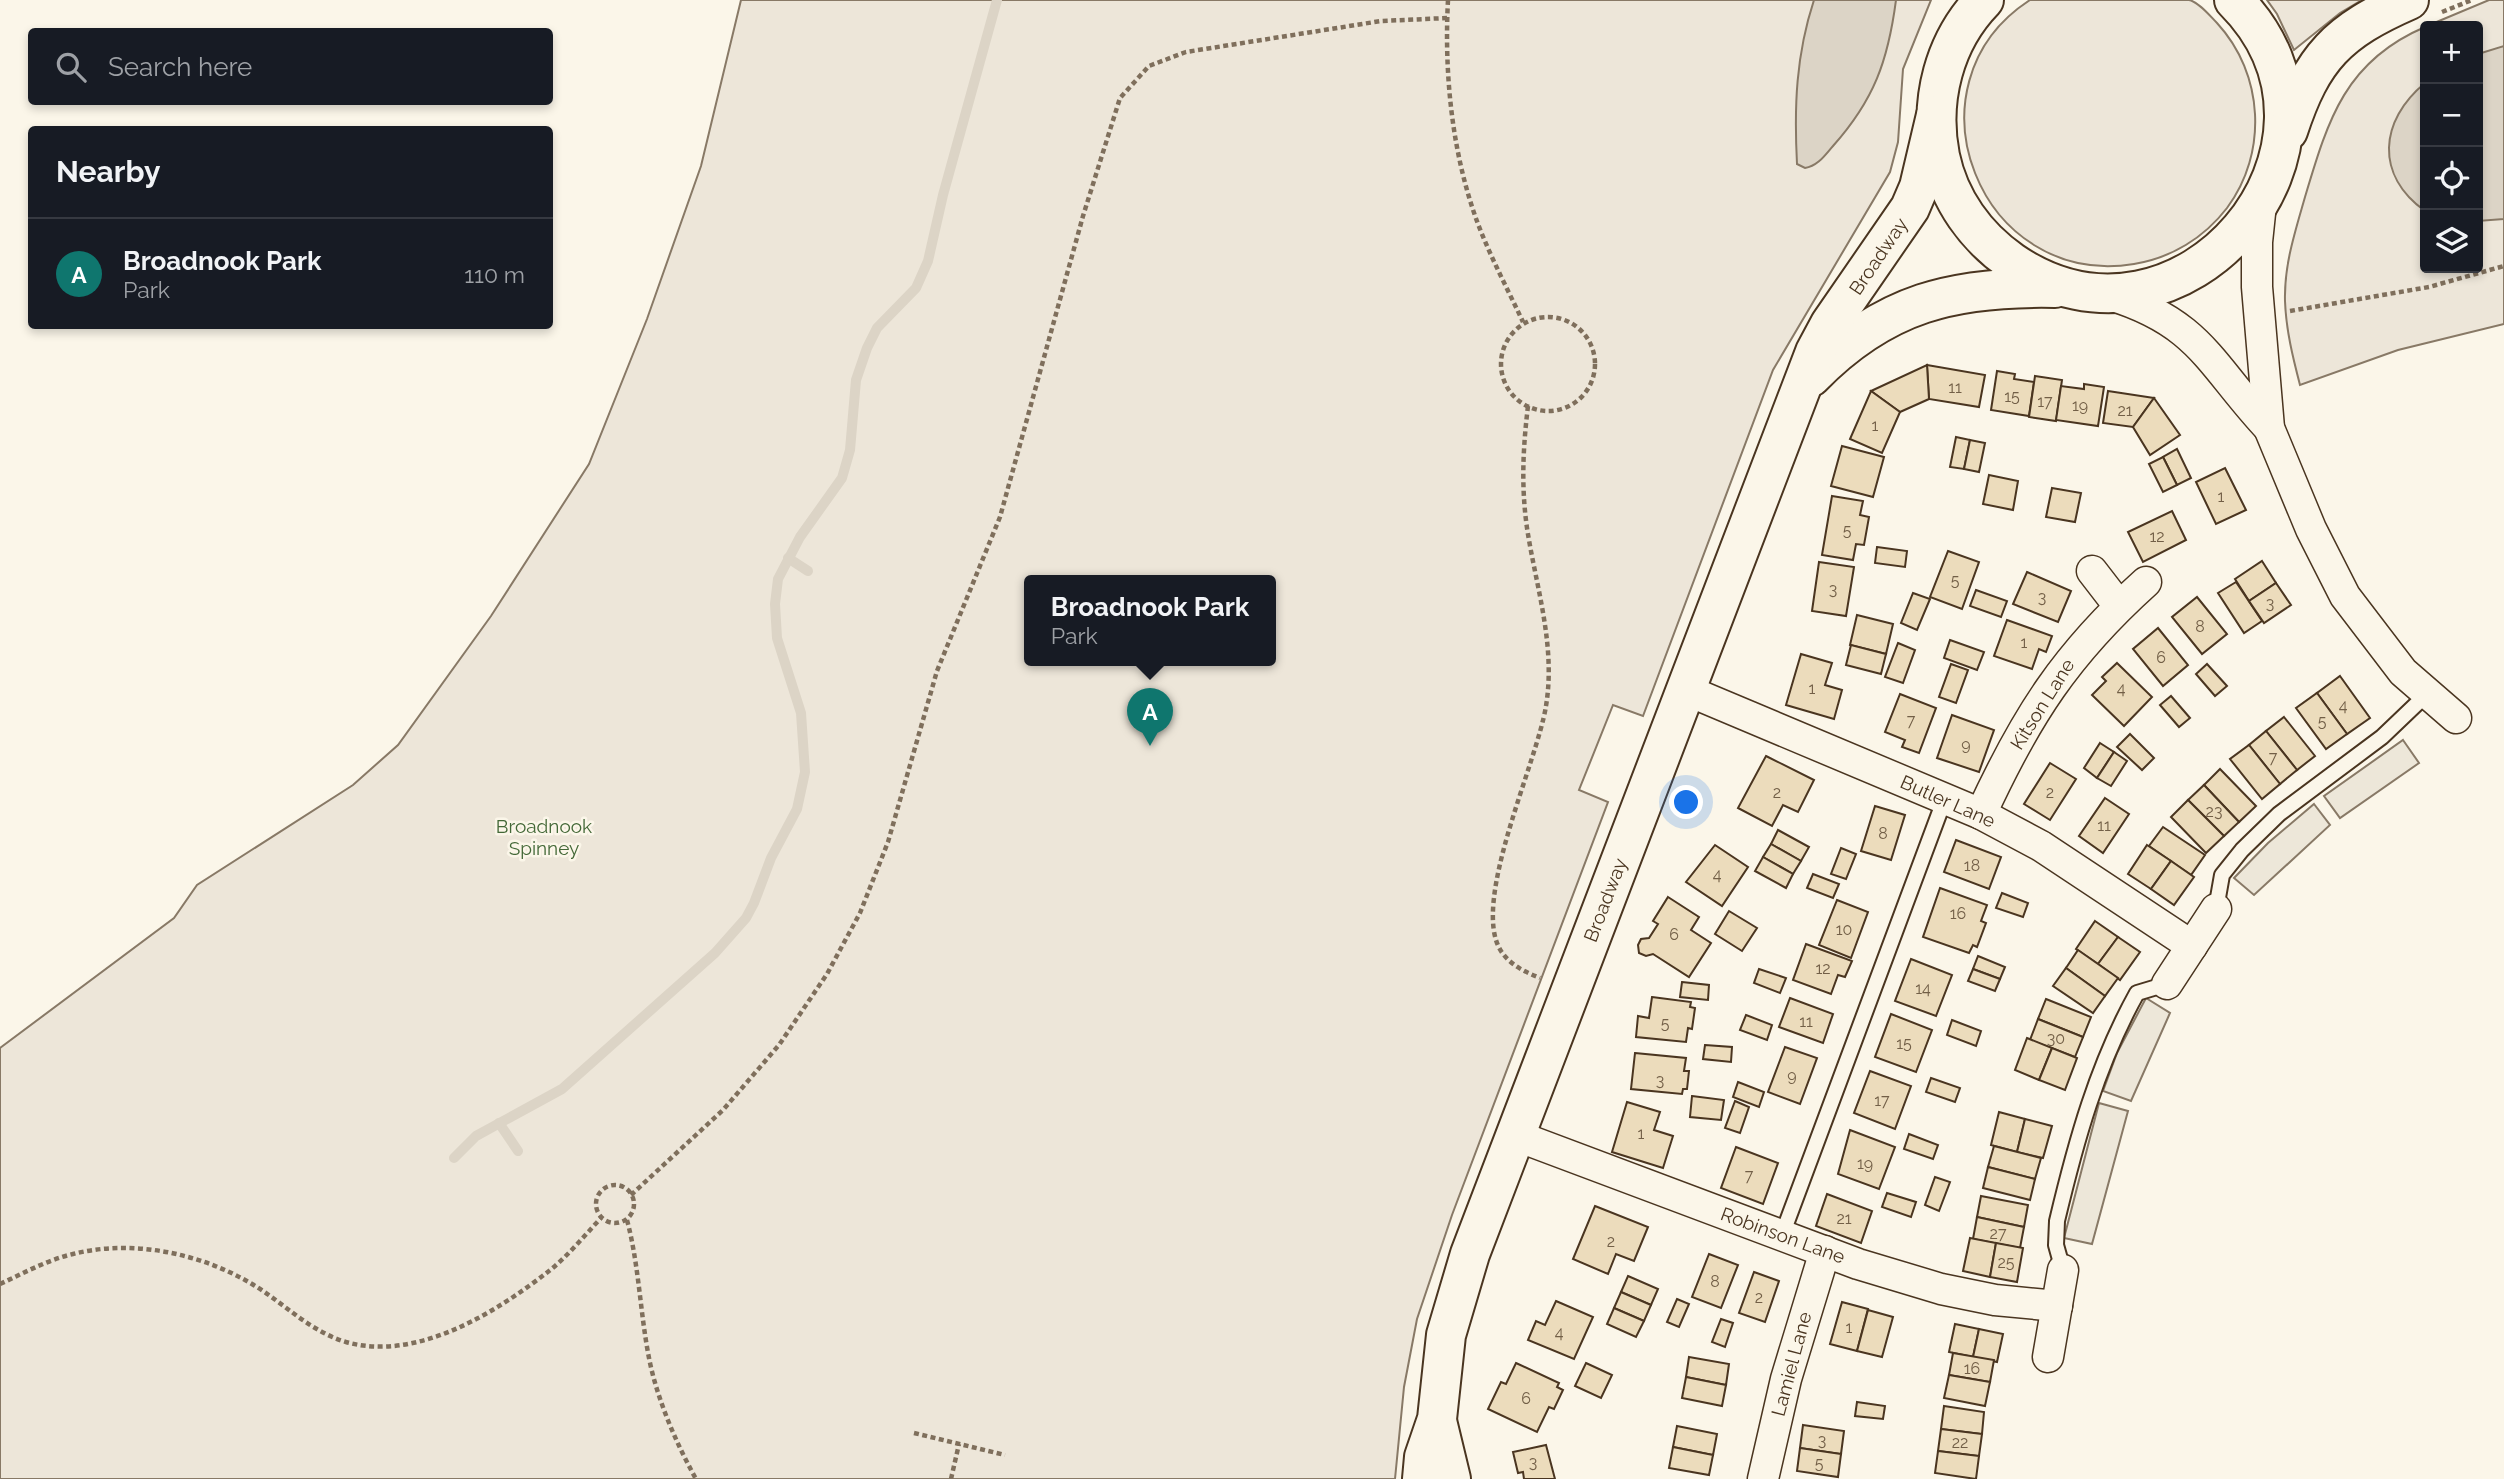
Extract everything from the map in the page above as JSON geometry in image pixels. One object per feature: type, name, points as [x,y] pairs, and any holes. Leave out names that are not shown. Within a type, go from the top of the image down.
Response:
[{"type":"street","points":[[1984,0],[1966,16],[1944,68],[1936,116],[1943,168],[1965,216],[1981,237],[2022,269],[2143,305],[2188,333],[2214,359],[2238,396],[2269,428]]},
{"type":"street","points":[[2234,0],[2257,29],[2278,79],[2282,106],[2278,159]]},
{"type":"street","points":[[2278,159],[2305,82],[2329,51],[2373,16],[2420,9]]},
{"type":"street","name":"Broadway","points":[[1422,1479],[1424,1457],[1437,1419],[1440,1376],[1453,1309],[1470,1254],[1800,388],[1830,324],[1910,208],[1919,187],[1936,116]]},
{"type":"street","name":"Broadway","points":[[1800,388],[1847,345],[1886,320],[1933,298],[1978,289],[2151,288],[2195,270],[2232,242],[2261,204],[2278,159]]},
{"type":"street","points":[[2261,204],[2257,242],[2257,287],[2269,428],[2311,529],[2345,597],[2387,654],[2427,694],[2456,718]]},
{"type":"street","points":[[2092,571],[2119,606]]},
{"type":"street","name":"Kitson Lane","points":[[1982,814],[2013,747],[2070,659],[2119,606],[2146,582]]},
{"type":"street","name":"Butler Lane","points":[[1686,690],[1982,814],[2041,846],[2192,946]]},
{"type":"street","points":[[2167,984],[2216,909]]},
{"type":"street","name":"Robinson Lane","points":[[1517,1136],[1825,1251],[1941,1289],[1995,1300],[2057,1307]]},
{"type":"street","name":"Lamiel Lane","points":[[1763,1479],[1786,1379],[1825,1251]]},
{"type":"street","points":[[2048,1357],[2063,1270]]},
{"type":"street","name":"Broadway","points":[[1437,1419],[1451,1479]]},
{"type":"lane","points":[[2216,909],[2222,875],[2242,850],[2279,814],[2382,737],[2427,694]]},
{"type":"lane","points":[[1782,1235],[1945,798]]},
{"type":"lane","points":[[2063,1270],[2056,1245],[2057,1221],[2096,1077],[2112,1038],[2137,993],[2167,984]]},
{"type":"path","points":[[1448,0],[1450,97],[1468,190],[1479,225],[1523,322]]},
{"type":"path","points":[[2420,9],[2472,0]]},
{"type":"path","points":[[631,1195],[723,1110],[779,1045],[827,974],[864,904],[892,832],[937,671],[1000,517],[1115,108],[1128,86],[1149,66],[1186,52],[1381,21],[1447,18]]},
{"type":"path","points":[[2280,313],[2377,298],[2504,266]]},
{"type":"path","points":[[1550,317],[1569,322],[1584,334],[1595,361],[1588,388],[1574,403],[1553,411],[1528,406],[1508,390],[1501,365],[1507,340],[1523,322],[1550,317]]},
{"type":"path","points":[[1528,406],[1522,479],[1530,544],[1548,643],[1549,676],[1541,731],[1500,865],[1492,927],[1501,952],[1511,962],[1550,982]]},
{"type":"path","points":[[627,1220],[618,1223],[601,1218],[596,1209],[596,1198],[602,1189],[612,1185],[623,1187],[631,1195],[634,1204],[627,1220],[635,1248],[649,1362],[677,1442],[696,1479]]},
{"type":"path","points":[[0,1284],[74,1254],[104,1249],[158,1250],[195,1260],[242,1279],[304,1322],[345,1342],[367,1346],[402,1344],[451,1331],[499,1306],[551,1269],[601,1218]]},
{"type":"path","points":[[914,1433],[1005,1455]]},
{"type":"path","points":[[951,1479],[959,1444]]},
{"type":"green space","name":"Broadnook Spinney","points":[[741,0],[1931,0],[1903,69],[1898,142],[1890,172],[1773,370],[1643,716],[1613,705],[1579,790],[1608,802],[1452,1215],[1417,1319],[1404,1387],[1395,1479],[0,1479],[0,1048],[174,918],[197,885],[353,785],[398,745],[491,616],[589,464],[647,319],[701,166]]},
{"type":"green space","points":[[2030,0],[2189,0],[2208,13],[2233,43],[2252,89],[2254,139],[2249,163],[2227,208],[2208,229],[2186,245],[2161,257],[2134,264],[2080,263],[2034,245],[1999,214],[1975,173],[1965,127],[1969,81],[1991,37]]},
{"type":"green space","points":[[2267,0],[2362,0],[2340,13],[2294,50],[2277,14]]},
{"type":"green space","points":[[2489,0],[2504,0],[2504,324],[2398,350],[2300,385],[2287,323],[2286,274],[2313,169],[2332,118],[2358,75],[2376,57],[2420,30],[2420,273],[2483,273],[2483,21],[2439,21]]},
{"type":"shaded area","points":[[1814,0],[1896,0],[1889,42],[1869,96],[1847,129],[1824,156],[1814,165],[1805,168],[1797,164],[1796,101],[1803,41]]},
{"type":"shaded area","points":[[2504,46],[2504,219],[2483,221],[2483,84],[2483,52]]},
{"type":"shaded area","points":[[2420,88],[2420,207],[2397,181],[2389,148],[2399,114]]},
{"type":"shaded area","points":[[2403,740],[2419,763],[2340,818],[2324,796]]},
{"type":"shaded area","points":[[2314,804],[2330,825],[2254,895],[2234,878],[2268,843]]},
{"type":"shaded area","points":[[2146,998],[2170,1013],[2131,1101],[2103,1091],[2117,1053]]},
{"type":"shaded area","points":[[2099,1103],[2128,1111],[2092,1244],[2064,1238]]},
{"type":"building","points":[[1927,365],[1985,375],[1979,407],[1929,399]]},
{"type":"building","points":[[1927,365],[1929,399],[1900,412],[1871,391]]},
{"type":"building","points":[[1997,371],[2015,374],[2014,379],[2034,382],[2029,416],[1991,410]]},
{"type":"building","points":[[2035,376],[2062,380],[2056,421],[2029,417]]},
{"type":"building","points":[[2084,384],[2104,387],[2098,426],[2056,420],[2061,386],[2084,389]]},
{"type":"building","points":[[1871,391],[1900,412],[1882,453],[1850,439]]},
{"type":"building","points":[[2108,391],[2154,398],[2133,427],[2103,423]]},
{"type":"building","points":[[2154,398],[2180,435],[2150,455],[2133,427]]},
{"type":"building","points":[[1956,437],[1970,440],[1964,469],[1950,467]]},
{"type":"building","points":[[1970,440],[1985,443],[1979,472],[1964,469]]},
{"type":"building","points":[[1842,446],[1884,457],[1873,497],[1831,486]]},
{"type":"building","points":[[2177,449],[2191,478],[2177,485],[2163,457]]},
{"type":"building","points":[[2163,457],[2177,485],[2163,492],[2149,464]]},
{"type":"building","points":[[2225,468],[2246,510],[2216,524],[2196,482]]},
{"type":"building","points":[[1989,475],[2018,481],[2013,510],[1983,504]]},
{"type":"building","points":[[2052,488],[2081,493],[2075,522],[2046,517]]},
{"type":"building","points":[[1832,496],[1863,501],[1860,515],[1869,517],[1864,545],[1856,544],[1853,560],[1822,555]]},
{"type":"building","points":[[2172,511],[2186,540],[2143,562],[2128,532]]},
{"type":"building","points":[[1877,547],[1907,551],[1905,567],[1875,563]]},
{"type":"building","points":[[1948,551],[1979,562],[1962,609],[1930,597]]},
{"type":"building","points":[[2262,561],[2276,583],[2249,601],[2235,579]]},
{"type":"building","points":[[1819,562],[1854,567],[1846,616],[1812,611]]},
{"type":"building","points":[[2027,572],[2071,591],[2058,622],[2013,604]]},
{"type":"building","points":[[2236,582],[2262,621],[2244,633],[2218,593]]},
{"type":"building","points":[[2276,583],[2291,605],[2264,623],[2249,601]]},
{"type":"building","points":[[1976,590],[2007,601],[2001,617],[1970,606]]},
{"type":"building","points":[[1913,593],[1930,599],[1917,630],[1901,623]]},
{"type":"building","points":[[2197,597],[2227,634],[2202,654],[2172,617]]},
{"type":"building","points":[[1857,615],[1893,624],[1886,654],[1850,645]]},
{"type":"building","points":[[2007,620],[2052,636],[2046,652],[2039,649],[2032,669],[1994,656]]},
{"type":"building","points":[[2158,628],[2188,665],[2163,686],[2133,649]]},
{"type":"building","points":[[1950,640],[1984,652],[1977,670],[1944,658]]},
{"type":"building","points":[[1898,643],[1915,650],[1903,683],[1885,677]]},
{"type":"building","points":[[1851,645],[1886,654],[1881,674],[1846,665]]},
{"type":"building","points":[[1801,654],[1832,663],[1825,685],[1842,690],[1834,719],[1786,705]]},
{"type":"building","points":[[2117,663],[2152,697],[2124,726],[2092,695],[2106,681],[2102,677]]},
{"type":"building","points":[[1951,664],[1968,670],[1956,703],[1939,697]]},
{"type":"building","points":[[2207,664],[2227,686],[2215,696],[2196,674]]},
{"type":"building","points":[[2340,676],[2370,718],[2347,734],[2317,693]]},
{"type":"building","points":[[2317,693],[2347,734],[2326,749],[2296,708]]},
{"type":"building","points":[[1900,694],[1936,708],[1919,753],[1902,747],[1905,740],[1885,732]]},
{"type":"building","points":[[2171,696],[2190,718],[2179,727],[2160,705]]},
{"type":"building","points":[[1952,715],[1994,730],[1979,772],[1937,758]]},
{"type":"building","points":[[2284,717],[2315,756],[2297,770],[2266,731]]},
{"type":"building","points":[[2266,731],[2297,770],[2280,784],[2249,745]]},
{"type":"building","points":[[2130,734],[2154,758],[2142,770],[2117,747]]},
{"type":"building","points":[[2100,743],[2114,752],[2097,778],[2084,768]]},
{"type":"building","points":[[2249,745],[2280,784],[2262,799],[2230,759]]},
{"type":"building","points":[[2114,752],[2127,761],[2111,786],[2097,778]]},
{"type":"building","points":[[1766,756],[1814,780],[1798,812],[1783,805],[1772,826],[1738,808]]},
{"type":"building","points":[[2050,763],[2076,779],[2050,820],[2024,804]]},
{"type":"building","points":[[2220,769],[2256,806],[2239,822],[2204,785]]},
{"type":"building","points":[[2204,785],[2239,822],[2224,836],[2188,800]]},
{"type":"building","points":[[2105,798],[2129,814],[2103,853],[2079,836]]},
{"type":"building","points":[[2188,800],[2224,836],[2206,853],[2171,817]]},
{"type":"building","points":[[1875,806],[1905,815],[1891,860],[1861,851]]},
{"type":"building","points":[[2163,827],[2205,855],[2191,875],[2149,846]]},
{"type":"building","points":[[1778,830],[1809,847],[1801,861],[1771,844]]},
{"type":"building","points":[[1956,840],[2001,857],[1989,889],[1944,872]]},
{"type":"building","points":[[1771,844],[1801,861],[1793,874],[1763,857]]},
{"type":"building","points":[[1715,845],[1748,867],[1722,906],[1686,882]]},
{"type":"building","points":[[2147,845],[2171,861],[2151,889],[2128,874]]},
{"type":"building","points":[[1841,848],[1856,854],[1846,879],[1831,874]]},
{"type":"building","points":[[1763,857],[1793,874],[1786,888],[1755,871]]},
{"type":"building","points":[[2171,861],[2194,877],[2174,905],[2151,889]]},
{"type":"building","points":[[1813,874],[1839,884],[1833,898],[1807,888]]},
{"type":"building","points":[[1940,888],[1987,905],[1981,921],[1986,923],[1977,947],[1973,945],[1969,953],[1923,937]]},
{"type":"building","points":[[2002,893],[2028,903],[2023,917],[1996,908]]},
{"type":"building","points":[[1668,897],[1699,917],[1691,930],[1711,943],[1689,977],[1653,954],[1646,956],[1639,953],[1638,945],[1641,939],[1649,938],[1658,924],[1653,921]]},
{"type":"building","points":[[1837,900],[1868,912],[1851,958],[1819,945]]},
{"type":"building","points":[[1729,911],[1757,928],[1742,951],[1715,934]]},
{"type":"building","points":[[2095,921],[2118,937],[2098,964],[2076,949]]},
{"type":"building","points":[[2118,937],[2140,952],[2120,980],[2098,964]]},
{"type":"building","points":[[1806,944],[1852,961],[1845,977],[1838,975],[1831,994],[1793,980]]},
{"type":"building","points":[[2078,950],[2118,978],[2105,996],[2066,968]]},
{"type":"building","points":[[1978,956],[2005,967],[2000,979],[1973,969]]},
{"type":"building","points":[[1911,959],[1952,975],[1936,1016],[1895,1001]]},
{"type":"building","points":[[2066,968],[2105,996],[2093,1013],[2053,986]]},
{"type":"building","points":[[1759,969],[1786,978],[1780,993],[1754,983]]},
{"type":"building","points":[[1973,969],[2000,979],[1995,991],[1968,981]]},
{"type":"building","points":[[1682,982],[1709,985],[1708,1000],[1680,997]]},
{"type":"building","points":[[1652,997],[1691,1002],[1690,1007],[1695,1008],[1692,1029],[1688,1028],[1686,1042],[1636,1037],[1638,1016],[1649,1018]]},
{"type":"building","points":[[1790,998],[1833,1014],[1823,1043],[1779,1027]]},
{"type":"building","points":[[2046,999],[2091,1017],[2083,1037],[2038,1019]]},
{"type":"building","points":[[1891,1014],[1932,1030],[1916,1072],[1875,1057]]},
{"type":"building","points":[[1746,1015],[1772,1025],[1767,1040],[1740,1030]]},
{"type":"building","points":[[2038,1019],[2083,1037],[2075,1057],[2030,1040]]},
{"type":"building","points":[[1952,1020],[1981,1031],[1976,1046],[1947,1035]]},
{"type":"building","points":[[2027,1038],[2052,1048],[2039,1080],[2015,1070]]},
{"type":"building","points":[[1705,1045],[1732,1047],[1731,1062],[1703,1059]]},
{"type":"building","points":[[1785,1047],[1817,1058],[1800,1104],[1768,1092]]},
{"type":"building","points":[[2052,1048],[2077,1058],[2065,1090],[2039,1080]]},
{"type":"building","points":[[1635,1053],[1686,1058],[1684,1071],[1689,1071],[1687,1089],[1683,1089],[1682,1094],[1631,1089]]},
{"type":"building","points":[[1870,1071],[1911,1086],[1895,1129],[1854,1113]]},
{"type":"building","points":[[1931,1078],[1960,1088],[1955,1102],[1926,1092]]},
{"type":"building","points":[[1738,1082],[1764,1092],[1759,1107],[1733,1097]]},
{"type":"building","points":[[1692,1096],[1724,1100],[1721,1120],[1690,1117]]},
{"type":"building","points":[[1735,1101],[1749,1107],[1740,1133],[1725,1128]]},
{"type":"building","points":[[1627,1102],[1660,1112],[1654,1130],[1673,1136],[1663,1168],[1612,1152]]},
{"type":"building","points":[[1999,1112],[2025,1119],[2017,1152],[1991,1145]]},
{"type":"building","points":[[2025,1119],[2052,1126],[2043,1158],[2017,1152]]},
{"type":"building","points":[[1850,1130],[1895,1147],[1879,1189],[1838,1174]]},
{"type":"building","points":[[1909,1134],[1938,1145],[1933,1159],[1904,1149]]},
{"type":"building","points":[[1994,1146],[2041,1158],[2035,1179],[1988,1167]]},
{"type":"building","points":[[1736,1147],[1778,1163],[1763,1204],[1721,1188]]},
{"type":"building","points":[[1988,1167],[2035,1179],[2030,1200],[1983,1188]]},
{"type":"building","points":[[1935,1177],[1950,1182],[1939,1211],[1925,1205]]},
{"type":"building","points":[[1887,1193],[1916,1202],[1911,1217],[1882,1207]]},
{"type":"building","points":[[1827,1194],[1872,1211],[1861,1243],[1816,1226]]},
{"type":"building","points":[[1981,1196],[2028,1205],[2024,1227],[1977,1217]]},
{"type":"building","points":[[1595,1206],[1648,1227],[1634,1261],[1616,1254],[1608,1274],[1573,1259]]},
{"type":"building","points":[[1977,1217],[2024,1227],[2020,1248],[1973,1239]]},
{"type":"building","points":[[1970,1238],[1996,1243],[1990,1277],[1963,1271]]},
{"type":"building","points":[[1996,1243],[2023,1248],[2017,1282],[1990,1277]]},
{"type":"building","points":[[1709,1254],[1738,1265],[1721,1308],[1692,1297]]},
{"type":"building","points":[[1754,1272],[1779,1281],[1765,1322],[1739,1313]]},
{"type":"building","points":[[1628,1276],[1658,1289],[1651,1305],[1621,1292]]},
{"type":"building","points":[[1621,1292],[1651,1305],[1644,1321],[1614,1308]]},
{"type":"building","points":[[1677,1299],[1689,1304],[1679,1327],[1667,1322]]},
{"type":"building","points":[[1556,1301],[1593,1317],[1574,1359],[1528,1340],[1536,1321],[1545,1325]]},
{"type":"building","points":[[1842,1302],[1868,1309],[1857,1351],[1830,1344]]},
{"type":"building","points":[[1614,1308],[1644,1321],[1636,1337],[1607,1324]]},
{"type":"building","points":[[1868,1310],[1893,1317],[1882,1357],[1857,1351]]},
{"type":"building","points":[[1721,1319],[1733,1323],[1725,1347],[1712,1342]]},
{"type":"building","points":[[1955,1324],[1979,1329],[1973,1357],[1949,1352]]},
{"type":"building","points":[[1979,1329],[2003,1334],[1997,1362],[1973,1357]]},
{"type":"building","points":[[1953,1353],[1994,1360],[1990,1382],[1949,1375]]},
{"type":"building","points":[[1689,1357],[1729,1364],[1726,1385],[1686,1377]]},
{"type":"building","points":[[1516,1363],[1559,1383],[1557,1387],[1563,1390],[1554,1409],[1549,1407],[1537,1432],[1488,1409],[1501,1382],[1506,1384]]},
{"type":"building","points":[[1586,1363],[1612,1375],[1601,1398],[1575,1386]]},
{"type":"building","points":[[1949,1375],[1990,1382],[1985,1406],[1944,1398]]},
{"type":"building","points":[[1686,1377],[1726,1385],[1722,1406],[1682,1398]]},
{"type":"building","points":[[1857,1402],[1885,1406],[1883,1419],[1855,1416]]},
{"type":"building","points":[[1944,1406],[1984,1412],[1982,1434],[1941,1429]]},
{"type":"building","points":[[1803,1425],[1844,1431],[1841,1454],[1800,1448]]},
{"type":"building","points":[[1677,1426],[1717,1434],[1713,1455],[1673,1447]]},
{"type":"building","points":[[1941,1429],[1982,1434],[1979,1456],[1938,1451]]},
{"type":"building","points":[[1546,1445],[1555,1479],[1524,1479],[1523,1472],[1518,1473],[1513,1452]]},
{"type":"building","points":[[1673,1447],[1713,1455],[1709,1475],[1669,1468]]},
{"type":"building","points":[[1800,1448],[1841,1454],[1838,1477],[1797,1471]]},
{"type":"building","points":[[1938,1451],[1979,1456],[1976,1479],[1935,1473]]},
{"type":"waterway","points":[[454,1158],[476,1136],[562,1089],[715,953],[746,918],[754,903],[771,858],[797,809],[805,772],[801,713],[777,638],[775,604],[778,579],[800,537],[842,478],[850,450],[856,380],[867,348],[877,328],[916,288],[928,261],[943,195],[997,0]]},
{"type":"waterway","points":[[788,558],[808,571]]},
{"type":"waterway","points":[[499,1123],[518,1151]]},
{"type":"place","name":"Broadnook Park","points":[[1150,746]]}]
